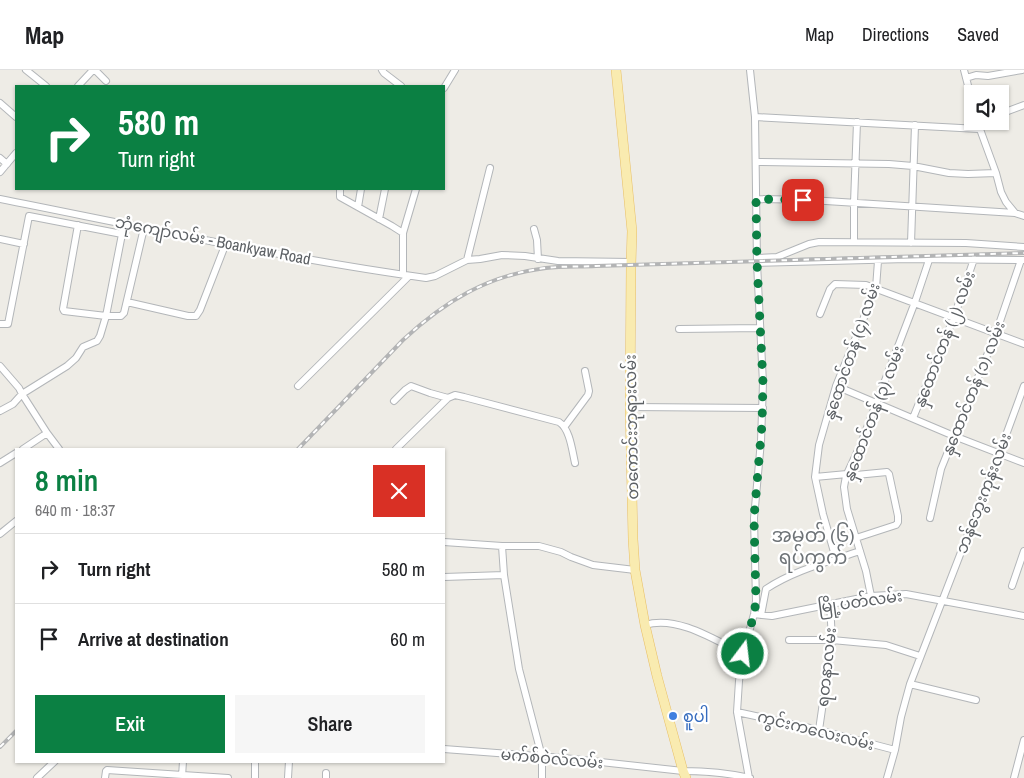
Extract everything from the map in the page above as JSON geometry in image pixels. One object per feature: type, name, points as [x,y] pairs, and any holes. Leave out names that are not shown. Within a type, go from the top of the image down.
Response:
[{"type":"main road","name":"တကောင်းဘုရားလမ်း","points":[[616,70],[632,231],[630,407],[635,570],[657,676],[684,774]]},
{"type":"street","points":[[26,70],[45,85]]},
{"type":"street","points":[[79,85],[94,70],[106,81]]},
{"type":"street","points":[[382,70],[400,85]]},
{"type":"street","points":[[445,86],[455,70]]},
{"type":"street","points":[[750,70],[755,117],[757,260],[763,408],[754,518],[757,615]]},
{"type":"street","points":[[964,70],[968,85]]},
{"type":"street","points":[[966,78],[977,73],[988,76],[1022,70]]},
{"type":"street","points":[[0,103],[15,116]]},
{"type":"street","points":[[1009,111],[1024,105]]},
{"type":"street","points":[[755,117],[915,125],[964,123]]},
{"type":"street","points":[[854,242],[857,122]]},
{"type":"street","points":[[911,243],[915,125]]},
{"type":"street","points":[[981,130],[996,173],[1000,192],[1015,212]]},
{"type":"street","points":[[0,172],[15,154]]},
{"type":"street","points":[[0,158],[7,164]]},
{"type":"street","points":[[756,162],[855,163],[914,166],[949,173],[996,173]]},
{"type":"street","points":[[490,168],[467,260],[513,255],[577,262],[631,262]]},
{"type":"street","points":[[340,190],[340,197],[403,233]]},
{"type":"street","points":[[358,207],[361,190]]},
{"type":"street","points":[[379,219],[385,190]]},
{"type":"street","points":[[298,386],[406,275],[403,233],[416,190]]},
{"type":"street","name":"ဘုံကျော်လမ်း - Boankyaw Road","points":[[0,199],[226,244],[426,278],[435,276],[467,260]]},
{"type":"street","points":[[756,199],[810,200],[1015,212],[1024,216]]},
{"type":"street","points":[[0,324],[8,324],[32,205]]},
{"type":"street","points":[[29,216],[122,234]]},
{"type":"street","points":[[0,412],[13,404],[22,394],[66,366],[76,358],[83,347],[97,341],[106,316],[124,224]]},
{"type":"street","points":[[78,225],[63,310],[106,316],[122,316],[124,314],[144,228]]},
{"type":"street","points":[[534,229],[537,240],[538,259]]},
{"type":"street","points":[[0,239],[24,244]]},
{"type":"street","points":[[757,260],[777,257],[809,244],[820,242],[966,244],[1024,247]]},
{"type":"street","points":[[127,302],[188,316],[196,316],[226,244]]},
{"type":"street","points":[[757,260],[1023,260]]},
{"type":"street","name":"နှထောင်တန် (၄) လမ်း","points":[[836,559],[822,514],[815,478],[819,446],[836,386],[876,288],[878,260]]},
{"type":"street","name":"နှထောင်တန် (၃) လမ်း","points":[[871,596],[866,571],[847,509],[844,487],[847,475],[877,404],[929,260]]},
{"type":"street","name":"နှထောင်တန် (၂) လမ်း","points":[[913,418],[954,317],[974,260]]},
{"type":"street","name":"နှထောင်တန် (၁) လမ်း","points":[[930,518],[940,469],[996,333],[1023,260]]},
{"type":"street","points":[[820,314],[830,289],[835,284],[866,285],[1024,344]]},
{"type":"street","points":[[679,329],[760,328]]},
{"type":"street","points":[[0,366],[19,388],[47,434],[58,448]]},
{"type":"street","points":[[565,426],[588,395],[589,391],[584,371]]},
{"type":"street","points":[[394,401],[412,386],[430,394],[448,398],[455,396],[464,397],[554,420],[565,426],[575,463]]},
{"type":"street","points":[[836,386],[954,436],[1024,463]]},
{"type":"street","name":"ဘန်ဘွေးကုန်းလမ်း","points":[[887,778],[895,750],[900,718],[910,684],[1024,386]]},
{"type":"street","points":[[397,448],[448,398]]},
{"type":"street","points":[[630,407],[763,408]]},
{"type":"street","points":[[25,448],[47,434]]},
{"type":"street","points":[[0,463],[15,454]]},
{"type":"street","points":[[815,478],[887,472],[889,474],[898,522],[896,525],[856,538]]},
{"type":"street","points":[[0,534],[15,522]]},
{"type":"street","points":[[445,542],[502,546],[539,546],[561,552],[593,565],[635,570]]},
{"type":"street","points":[[502,546],[504,575],[506,578],[519,669],[542,757],[542,778]]},
{"type":"street","points":[[749,778],[737,712],[739,681],[743,654],[766,589],[801,570],[860,551]]},
{"type":"street","points":[[1012,586],[1024,551]]},
{"type":"street","points":[[445,577],[504,575]]},
{"type":"street","name":"မြို့ပတ်လမ်း","points":[[757,615],[772,616],[871,596],[906,594],[1024,616]]},
{"type":"street","name":"ရတနာလမ်း","points":[[820,730],[832,640],[830,604]]},
{"type":"street","points":[[645,624],[667,622],[694,630],[743,654]]},
{"type":"street","points":[[789,640],[832,640],[886,645],[920,656]]},
{"type":"street","points":[[910,684],[976,700]]},
{"type":"street","name":"ကွင်းကလေးလမ်း","points":[[737,712],[820,730],[895,750]]},
{"type":"street","points":[[1014,778],[1024,740]]},
{"type":"street","name":"မက်စ်ဝဲလ်လမ်း","points":[[445,749],[542,757],[684,774],[698,771],[749,778]]},
{"type":"street","points":[[37,778],[53,763]]},
{"type":"street","points":[[182,776],[183,763]]},
{"type":"street","points":[[255,763],[255,778]]},
{"type":"street","points":[[288,778],[289,763]]},
{"type":"street","points":[[105,778],[107,770],[228,778]]},
{"type":"railway","points":[[299,448],[403,340],[419,326],[435,313],[468,292],[505,277],[559,267],[1024,253]]},
{"type":"railway","points":[[0,747],[15,732]]},
{"type":"place","name":"စူပါ","points":[[673,716]]},
{"type":"district","name":"အမှတ် (၆) ရပ်ကွက်","points":[[813,546]]},
{"type":"route","points":[[743,654],[756,601],[754,518],[763,408],[756,199],[803,200]]}]
